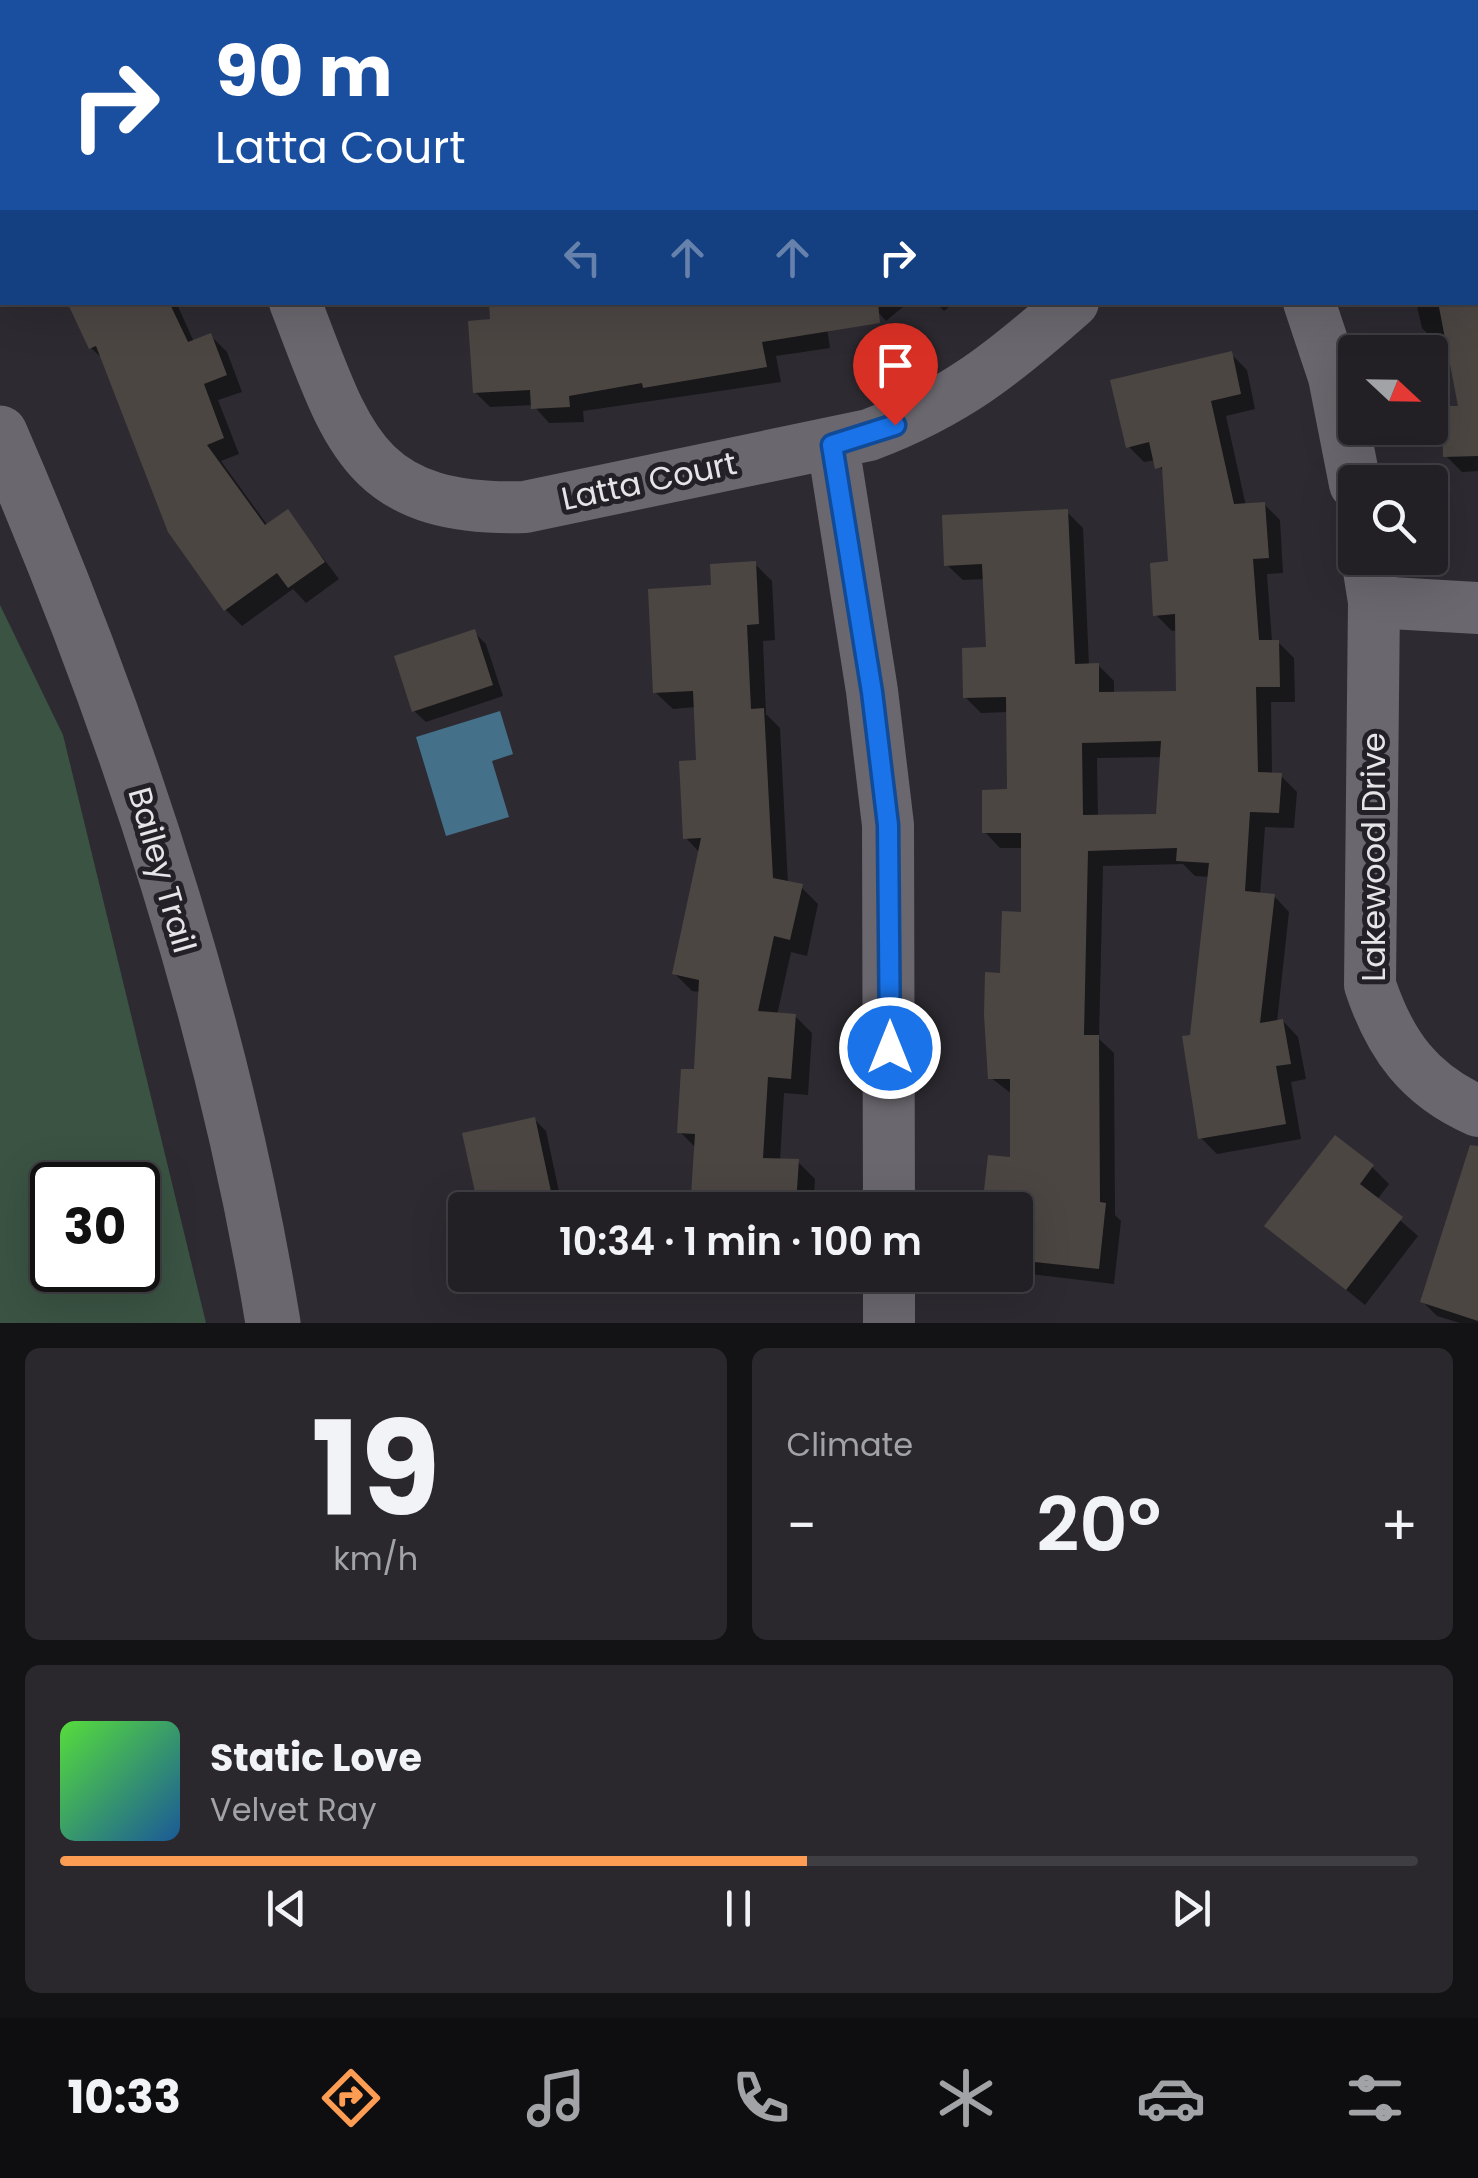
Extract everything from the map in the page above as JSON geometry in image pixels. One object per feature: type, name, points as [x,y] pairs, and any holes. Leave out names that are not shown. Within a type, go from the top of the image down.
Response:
[{"type":"street","name":"Latta Court","points":[[296,305],[356,447],[388,476],[428,500],[478,508],[525,507],[832,445],[921,415],[985,378],[1070,305]]},
{"type":"street","points":[[1310,305],[1334,377],[1351,465]]},
{"type":"street","name":"Bailey Trail","points":[[0,433],[130,760],[222,1080],[273,1323]]},
{"type":"street","points":[[832,445],[872,692],[888,825],[889,1192]]},
{"type":"street","points":[[1371,580],[1478,608]]},
{"type":"street","name":"Lakewood Drive","points":[[1371,580],[1370,984],[1383,1023],[1420,1077],[1478,1111]]},
{"type":"street","points":[[888,1323],[889,1292]]},
{"type":"green space","points":[[0,605],[63,735],[206,1323],[0,1323]]},
{"type":"water","points":[[500,711],[513,754],[492,761],[509,817],[446,836],[416,737]]},
{"type":"building","points":[[68,305],[170,305],[188,342],[211,333],[227,375],[204,384],[224,438],[207,445],[265,525],[288,509],[325,562],[288,588],[277,573],[224,611],[168,532],[96,346],[89,349]]},
{"type":"building","points":[[489,305],[878,305],[880,323],[762,342],[767,367],[643,388],[642,383],[569,396],[570,407],[531,409],[530,390],[473,393],[468,321],[490,319]]},
{"type":"building","points":[[1439,305],[1478,305],[1478,456],[1443,457],[1443,445],[1448,445],[1448,406],[1458,406],[1448,335],[1444,335]]},
{"type":"building","points":[[1232,351],[1241,394],[1211,401],[1234,504],[1265,502],[1269,558],[1253,559],[1259,640],[1279,640],[1280,687],[1256,687],[1258,772],[1282,773],[1279,813],[1250,812],[1245,891],[1275,894],[1260,1023],[1283,1019],[1291,1064],[1276,1066],[1286,1124],[1198,1139],[1182,1036],[1190,1035],[1209,863],[1176,861],[1177,848],[1088,851],[1084,1035],[1099,1035],[1100,1202],[1106,1203],[1099,1269],[1033,1262],[1033,1192],[984,1192],[988,1155],[1010,1157],[1010,1079],[988,1079],[985,972],[1000,973],[1002,911],[1021,912],[1021,833],[982,833],[982,790],[1007,789],[1006,697],[963,698],[962,648],[986,647],[982,564],[944,566],[942,515],[1068,509],[1075,664],[1099,663],[1099,692],[1176,691],[1175,614],[1153,616],[1150,563],[1168,561],[1162,467],[1155,469],[1149,442],[1126,448],[1110,380]],"holes":[[[1161,741],[1156,814],[1083,815],[1082,743]]]},
{"type":"building","points":[[756,561],[759,624],[747,625],[751,709],[764,708],[773,878],[803,884],[790,940],[774,936],[758,1011],[796,1014],[791,1079],[768,1077],[763,1158],[799,1159],[797,1192],[691,1192],[695,1134],[677,1133],[681,1069],[694,1069],[699,980],[672,974],[701,838],[683,839],[679,761],[696,760],[693,691],[653,693],[648,589],[711,585],[710,564]]},
{"type":"building","points":[[475,629],[493,685],[412,712],[394,656]]},
{"type":"building","points":[[535,1117],[551,1192],[475,1192],[462,1133]]},
{"type":"building","points":[[1335,1135],[1374,1165],[1360,1184],[1403,1217],[1346,1290],[1264,1226]]},
{"type":"building","points":[[1470,1145],[1478,1146],[1478,1321],[1420,1302]]},
{"type":"route","points":[[890,1048],[888,825],[872,692],[832,445],[895,425]]}]
